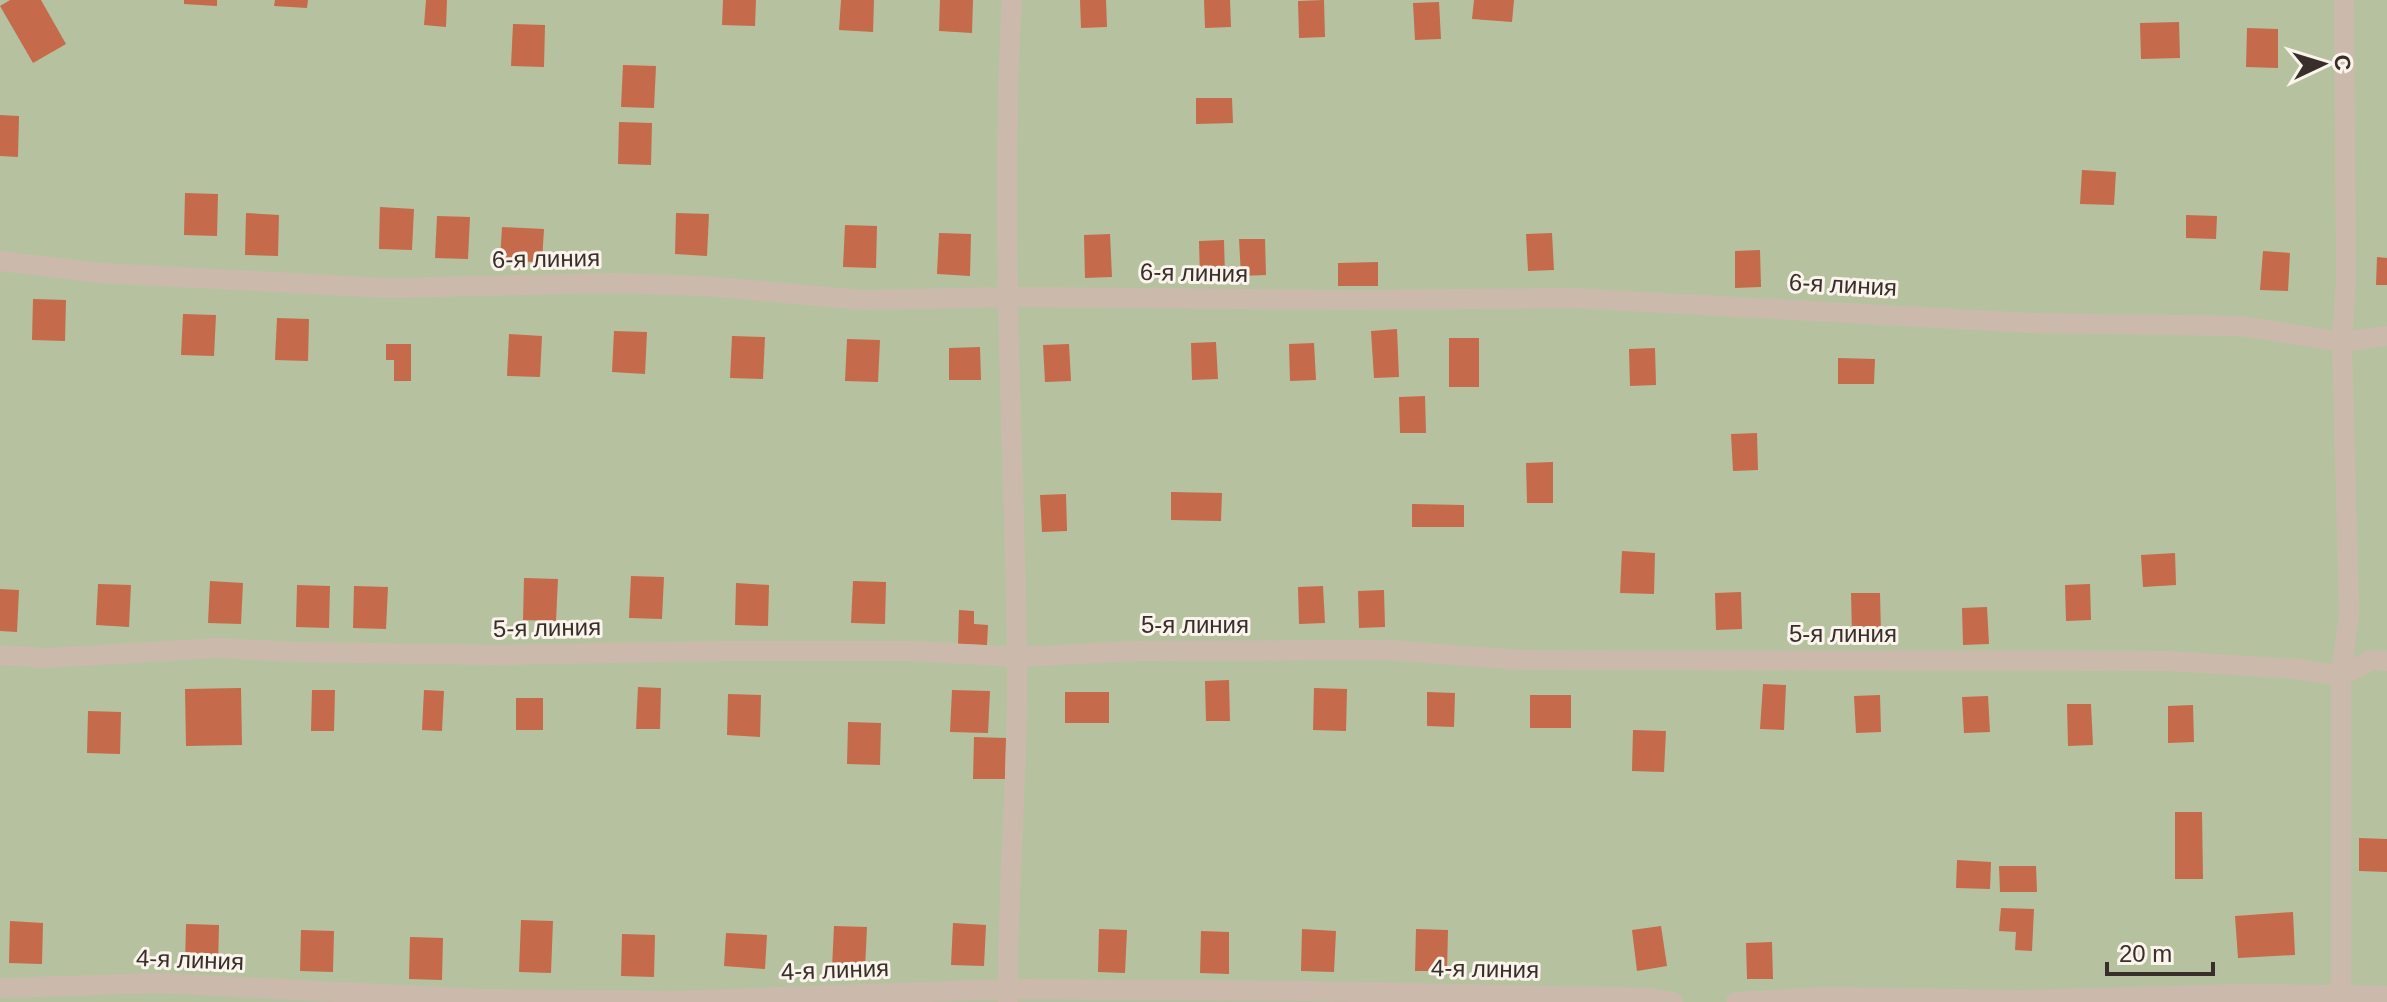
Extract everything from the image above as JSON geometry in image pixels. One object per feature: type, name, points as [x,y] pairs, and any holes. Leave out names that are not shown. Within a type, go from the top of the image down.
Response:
[{"type":"street","points":[[1008,996],[1017,773],[1006,188],[1012,0]]},
{"type":"street","points":[[2341,999],[2341,676],[2349,613],[2342,342],[2346,280],[2344,0]]},
{"type":"street","name":"6-я линия","points":[[0,261],[101,273],[360,287],[611,283],[706,286],[862,300],[1007,297],[1573,298],[2029,323],[2241,326],[2342,342],[2387,336]]},
{"type":"street","name":"5-я линия","points":[[0,655],[46,658],[218,648],[499,655],[914,651],[1017,657],[1135,651],[1389,650],[1520,660],[2170,661],[2297,669],[2341,676]]},
{"type":"street","points":[[2341,676],[2372,660],[2387,661]]},
{"type":"street","name":"4-я линия","points":[[0,988],[159,983],[481,999],[673,1001],[1310,991],[1649,998],[1673,1002]]},
{"type":"street","points":[[1736,1002],[1825,997],[2022,1000],[2247,994],[2341,999],[2387,996]]},
{"type":"green space","points":[[0,0],[2387,0],[2387,1002],[0,1002]]},
{"type":"building","points":[[10,0],[41,0],[66,44],[33,63],[0,6]]},
{"type":"building","points":[[184,0],[217,0],[217,6],[184,4]]},
{"type":"building","points":[[275,0],[308,0],[307,8],[274,6]]},
{"type":"building","points":[[426,0],[447,0],[446,27],[424,25]]},
{"type":"building","points":[[723,0],[756,0],[755,26],[722,25]]},
{"type":"building","points":[[841,0],[874,0],[873,32],[839,30]]},
{"type":"building","points":[[940,0],[973,0],[972,33],[939,31]]},
{"type":"building","points":[[1080,0],[1106,0],[1107,27],[1081,28]]},
{"type":"building","points":[[1204,0],[1230,0],[1231,27],[1205,28]]},
{"type":"building","points":[[1324,0],[1325,37],[1299,38],[1298,1]]},
{"type":"building","points":[[1474,0],[1514,0],[1512,22],[1472,19]]},
{"type":"building","points":[[1439,2],[1441,39],[1415,40],[1413,3]]},
{"type":"building","points":[[2179,22],[2180,58],[2141,59],[2140,23]]},
{"type":"building","points":[[513,24],[545,25],[544,67],[511,66]]},
{"type":"building","points":[[2247,28],[2278,29],[2278,68],[2246,67]]},
{"type":"building","points":[[623,65],[656,66],[654,108],[621,107]]},
{"type":"building","points":[[1196,98],[1232,98],[1233,123],[1196,124]]},
{"type":"building","points":[[0,115],[19,116],[18,157],[0,156]]},
{"type":"building","points":[[619,122],[652,123],[651,165],[618,164]]},
{"type":"building","points":[[2082,170],[2116,172],[2114,205],[2080,204]]},
{"type":"building","points":[[185,193],[218,194],[217,236],[184,235]]},
{"type":"building","points":[[380,207],[414,209],[412,250],[379,249]]},
{"type":"building","points":[[246,213],[279,215],[278,256],[245,255]]},
{"type":"building","points":[[676,213],[709,214],[707,256],[675,254]]},
{"type":"building","points":[[2186,215],[2217,216],[2216,239],[2186,238]]},
{"type":"building","points":[[437,216],[470,217],[468,259],[435,258]]},
{"type":"building","points":[[845,225],[877,226],[876,268],[843,267]]},
{"type":"building","points":[[502,227],[544,229],[542,262],[500,261]]},
{"type":"building","points":[[939,233],[971,234],[970,276],[937,274]]},
{"type":"building","points":[[1552,233],[1554,270],[1528,271],[1526,234]]},
{"type":"building","points":[[1110,234],[1112,277],[1085,278],[1084,235]]},
{"type":"building","points":[[1239,239],[1265,239],[1266,275],[1241,276]]},
{"type":"building","points":[[1224,240],[1225,277],[1200,278],[1199,241]]},
{"type":"building","points":[[1760,250],[1761,287],[1735,288],[1735,251]]},
{"type":"building","points":[[2263,251],[2290,253],[2288,291],[2260,290]]},
{"type":"building","points":[[2377,257],[2387,258],[2387,285],[2376,285]]},
{"type":"building","points":[[1378,262],[1378,286],[1338,286],[1338,263]]},
{"type":"building","points":[[33,299],[66,300],[65,341],[32,340]]},
{"type":"building","points":[[183,314],[216,315],[214,356],[181,355]]},
{"type":"building","points":[[277,318],[309,319],[308,361],[275,360]]},
{"type":"building","points":[[1397,329],[1399,377],[1374,378],[1371,331]]},
{"type":"building","points":[[614,331],[647,332],[645,374],[612,372]]},
{"type":"building","points":[[509,334],[542,336],[540,377],[507,376]]},
{"type":"building","points":[[732,336],[765,337],[763,379],[730,378]]},
{"type":"building","points":[[1449,338],[1479,338],[1479,387],[1449,387]]},
{"type":"building","points":[[847,339],[880,340],[878,382],[845,381]]},
{"type":"building","points":[[1216,342],[1218,379],[1192,380],[1191,343]]},
{"type":"building","points":[[1314,343],[1316,380],[1290,381],[1289,344]]},
{"type":"building","points":[[386,344],[411,344],[411,381],[394,381],[394,360],[386,360]]},
{"type":"building","points":[[1069,344],[1071,381],[1045,382],[1043,345]]},
{"type":"building","points":[[980,347],[981,380],[949,380],[949,348]]},
{"type":"building","points":[[1655,348],[1656,385],[1630,386],[1629,349]]},
{"type":"building","points":[[1838,358],[1875,359],[1874,384],[1838,384]]},
{"type":"building","points":[[1425,396],[1426,433],[1400,433],[1399,397]]},
{"type":"building","points":[[1757,433],[1758,470],[1733,471],[1731,434]]},
{"type":"building","points":[[1553,462],[1553,503],[1527,503],[1526,463]]},
{"type":"building","points":[[1171,492],[1222,493],[1221,521],[1171,520]]},
{"type":"building","points":[[1066,494],[1067,531],[1042,532],[1040,495]]},
{"type":"building","points":[[1412,504],[1464,505],[1464,527],[1412,527]]},
{"type":"building","points":[[1622,551],[1655,553],[1654,594],[1620,593]]},
{"type":"building","points":[[2175,553],[2176,585],[2143,587],[2141,555]]},
{"type":"building","points":[[631,576],[664,577],[662,619],[629,618]]},
{"type":"building","points":[[524,578],[558,579],[556,621],[523,620]]},
{"type":"building","points":[[210,581],[243,583],[241,624],[208,623]]},
{"type":"building","points":[[853,581],[886,582],[885,624],[851,623]]},
{"type":"building","points":[[736,583],[769,585],[768,626],[735,625]]},
{"type":"building","points":[[98,584],[131,585],[129,627],[96,625]]},
{"type":"building","points":[[2090,584],[2091,620],[2066,621],[2065,585]]},
{"type":"building","points":[[297,585],[330,586],[329,628],[296,627]]},
{"type":"building","points":[[354,586],[388,587],[386,629],[353,628]]},
{"type":"building","points":[[1323,586],[1325,623],[1299,624],[1298,587]]},
{"type":"building","points":[[0,589],[19,590],[17,632],[0,631]]},
{"type":"building","points":[[1384,590],[1385,627],[1359,628],[1358,591]]},
{"type":"building","points":[[1741,592],[1742,629],[1716,630],[1715,593]]},
{"type":"building","points":[[1851,593],[1880,593],[1881,634],[1852,635]]},
{"type":"building","points":[[1987,607],[1989,644],[1963,645],[1962,608]]},
{"type":"building","points":[[959,610],[974,611],[974,624],[988,625],[987,645],[958,644]]},
{"type":"building","points":[[1229,680],[1230,721],[1206,721],[1205,681]]},
{"type":"building","points":[[1763,684],[1786,685],[1784,730],[1760,729]]},
{"type":"building","points":[[638,687],[661,688],[660,729],[636,729]]},
{"type":"building","points":[[241,688],[242,745],[186,746],[185,689]]},
{"type":"building","points":[[1314,688],[1347,689],[1346,731],[1313,730]]},
{"type":"building","points":[[312,690],[335,690],[334,731],[311,731]]},
{"type":"building","points":[[424,690],[444,691],[442,731],[422,730]]},
{"type":"building","points":[[952,690],[990,691],[988,733],[950,732]]},
{"type":"building","points":[[1065,692],[1109,692],[1109,723],[1065,723]]},
{"type":"building","points":[[1427,692],[1455,693],[1454,727],[1427,726]]},
{"type":"building","points":[[728,694],[761,695],[760,737],[727,735]]},
{"type":"building","points":[[1530,695],[1571,695],[1571,728],[1530,728]]},
{"type":"building","points":[[1880,695],[1881,732],[1856,733],[1854,696]]},
{"type":"building","points":[[1988,696],[1990,732],[1964,733],[1962,697]]},
{"type":"building","points":[[516,698],[543,698],[543,730],[516,730]]},
{"type":"building","points":[[2067,704],[2091,704],[2093,745],[2068,746]]},
{"type":"building","points":[[2193,705],[2194,742],[2168,743],[2168,706]]},
{"type":"building","points":[[88,711],[121,712],[120,754],[87,753]]},
{"type":"building","points":[[848,722],[881,723],[880,765],[847,764]]},
{"type":"building","points":[[1633,730],[1666,731],[1664,772],[1632,771]]},
{"type":"building","points":[[974,737],[1006,738],[1005,779],[973,779]]},
{"type":"building","points":[[2175,812],[2202,812],[2203,879],[2175,879]]},
{"type":"building","points":[[2359,838],[2387,839],[2387,872],[2359,871]]},
{"type":"building","points":[[1957,860],[1991,862],[1990,889],[1956,888]]},
{"type":"building","points":[[1999,866],[2036,866],[2037,892],[2000,892]]},
{"type":"building","points":[[2001,908],[2034,909],[2032,951],[2015,950],[2016,932],[1999,931]]},
{"type":"building","points":[[2293,912],[2295,955],[2238,958],[2235,916]]},
{"type":"building","points":[[521,920],[553,921],[551,973],[519,972]]},
{"type":"building","points":[[10,921],[43,923],[42,964],[9,963]]},
{"type":"building","points":[[953,923],[986,925],[984,966],[951,965]]},
{"type":"building","points":[[186,924],[219,925],[218,967],[185,966]]},
{"type":"building","points":[[834,926],[867,927],[865,969],[832,968]]},
{"type":"building","points":[[1661,926],[1667,966],[1637,971],[1632,930]]},
{"type":"building","points":[[1099,929],[1127,930],[1125,973],[1098,972]]},
{"type":"building","points":[[1302,929],[1336,931],[1334,972],[1301,971]]},
{"type":"building","points":[[1416,929],[1448,930],[1447,971],[1415,971]]},
{"type":"building","points":[[301,930],[334,931],[333,972],[300,971]]},
{"type":"building","points":[[1201,931],[1229,932],[1229,974],[1200,973]]},
{"type":"building","points":[[726,933],[767,935],[765,969],[724,966]]},
{"type":"building","points":[[622,934],[655,935],[654,977],[621,976]]},
{"type":"building","points":[[410,937],[443,938],[442,980],[409,979]]},
{"type":"building","points":[[1772,942],[1773,979],[1747,979],[1746,943]]}]
